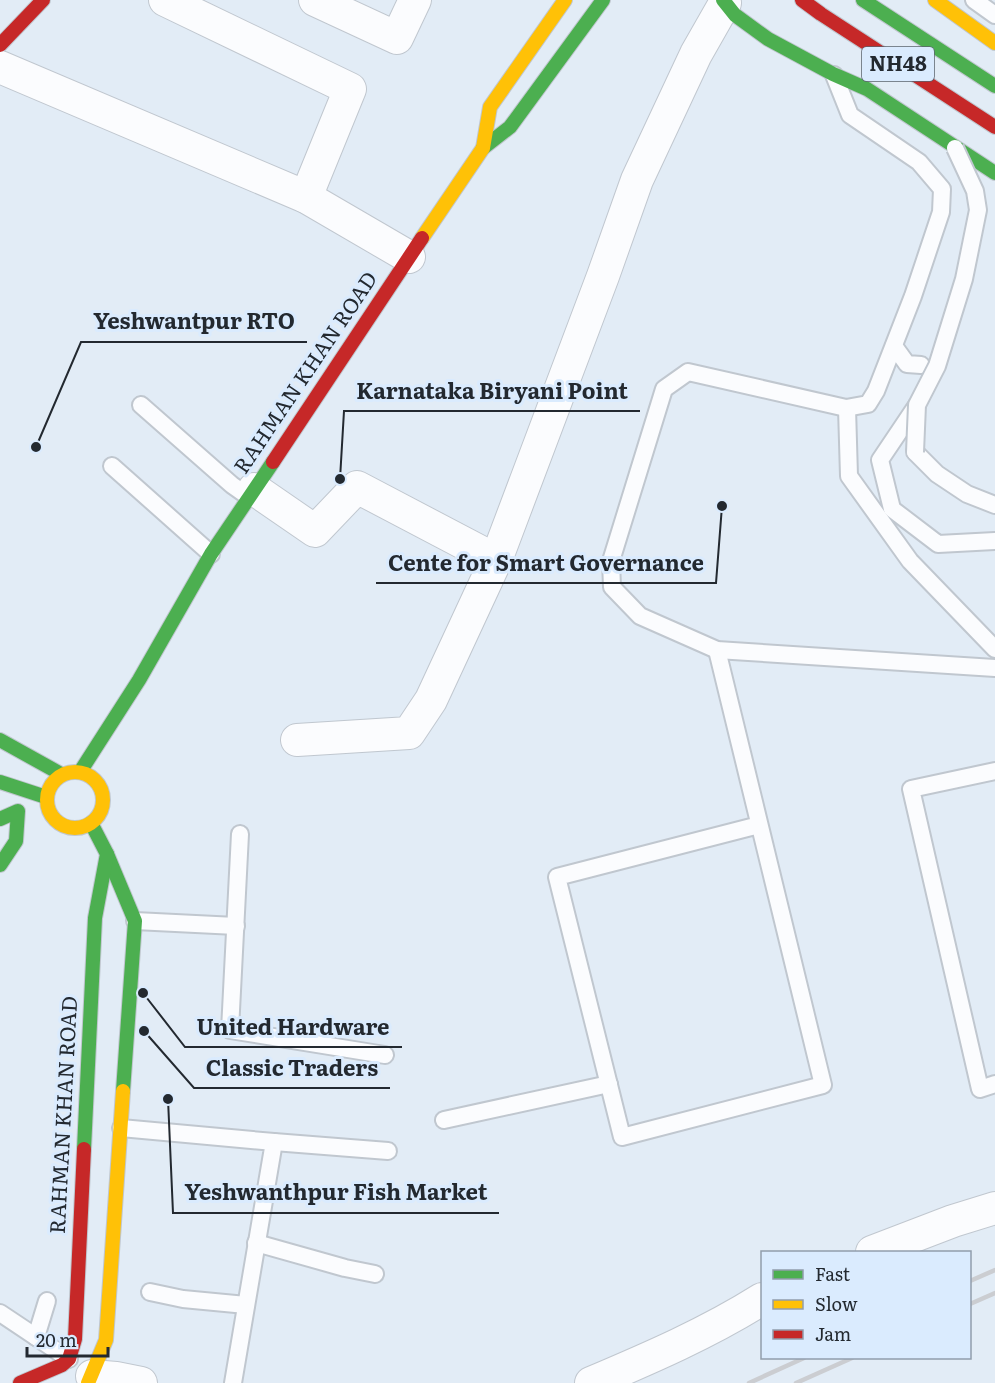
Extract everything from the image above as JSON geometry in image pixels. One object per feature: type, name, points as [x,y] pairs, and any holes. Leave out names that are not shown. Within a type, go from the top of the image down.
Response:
[{"type":"main road","points":[[0,45],[42,0]]},
{"type":"main road","name":"RAHMAN KHAN ROAD","points":[[80,772],[139,680],[211,554],[483,148],[490,107],[565,0]]},
{"type":"main road","points":[[483,148],[510,127],[603,0]]},
{"type":"main road","name":"NH48","points":[[802,0],[995,127]]},
{"type":"main road","name":"NH48","points":[[863,0],[995,86]]},
{"type":"main road","points":[[935,0],[995,43]]},
{"type":"main road","points":[[724,1],[735,15],[768,39],[833,74],[867,89],[995,173]]},
{"type":"main road","points":[[0,740],[61,774]]},
{"type":"main road","points":[[0,782],[35,806],[51,814],[56,821],[72,828],[81,828],[91,823],[101,810],[103,800],[102,790],[89,775],[70,771],[61,774],[35,806],[0,865]]},
{"type":"main road","points":[[3,824],[35,806]]},
{"type":"main road","points":[[82,1375],[106,1340],[135,921],[107,854],[91,823]]},
{"type":"main road","points":[[107,854],[114,906]]},
{"type":"main road","name":"RAHMAN KHAN ROAD","points":[[82,1375],[75,1339],[95,918],[107,854]]},
{"type":"main road","points":[[82,1375],[89,1344]]},
{"type":"main road","points":[[20,1383],[50,1377],[62,1365],[82,1375]]},
{"type":"street","points":[[165,0],[350,89],[306,197]]},
{"type":"street","points":[[315,0],[397,38],[415,0]]},
{"type":"street","points":[[297,740],[409,733],[431,700],[496,560],[637,180],[696,54],[724,1]]},
{"type":"street","points":[[0,67],[306,197],[409,257]]},
{"type":"street","points":[[252,494],[315,531],[357,487],[496,560]]},
{"type":"street","points":[[875,1251],[953,1221],[995,1209]]},
{"type":"street","points":[[591,1383],[668,1351],[734,1317],[761,1300]]},
{"type":"street","points":[[82,1375],[141,1383]]},
{"type":"lane","points":[[974,0],[995,15]]},
{"type":"lane","points":[[833,74],[850,115],[919,162],[942,189],[941,212],[913,296],[876,391],[868,404],[847,408],[688,372],[664,389],[611,561],[612,587],[640,616],[717,650],[995,668]]},
{"type":"lane","points":[[955,148],[975,191],[978,210],[964,279],[937,366],[917,405],[880,460],[892,509],[938,544],[995,541]]},
{"type":"lane","points":[[894,345],[907,364],[921,364]]},
{"type":"lane","points":[[141,405],[232,485],[252,494]]},
{"type":"lane","points":[[917,405],[915,452],[937,474],[957,488],[995,505]]},
{"type":"lane","points":[[847,408],[849,476],[910,561],[995,649]]},
{"type":"lane","points":[[112,466],[211,554]]},
{"type":"lane","points":[[717,650],[823,1085],[622,1137],[557,877],[759,825]]},
{"type":"lane","points":[[995,771],[911,789],[980,1089],[995,1084]]},
{"type":"lane","points":[[240,834],[230,1030],[385,1055]]},
{"type":"lane","points":[[135,921],[236,926]]},
{"type":"lane","points":[[444,1120],[609,1084]]},
{"type":"lane","points":[[121,1128],[388,1151]]},
{"type":"lane","points":[[233,1383],[274,1142]]},
{"type":"lane","points":[[256,1243],[375,1274]]},
{"type":"lane","points":[[150,1292],[183,1299],[246,1305]]},
{"type":"lane","points":[[36,1337],[47,1301]]},
{"type":"lane","points":[[0,1313],[36,1337],[82,1375]]},
{"type":"railway","points":[[971,1281],[995,1270]]},
{"type":"railway","points":[[971,1304],[995,1293]]},
{"type":"railway","points":[[749,1383],[802,1359]]},
{"type":"railway","points":[[796,1383],[850,1359]]},
{"type":"traffic: fast","points":[[483,148],[510,127],[603,0]]},
{"type":"traffic: fast","points":[[723,0],[735,15],[768,39],[833,74],[867,89],[995,173]]},
{"type":"traffic: fast","points":[[863,0],[995,86]]},
{"type":"traffic: fast","points":[[80,772],[139,680],[211,554],[273,462]]},
{"type":"traffic: fast","points":[[0,740],[61,774]]},
{"type":"traffic: fast","points":[[0,782],[46,797]]},
{"type":"traffic: fast","points":[[0,819],[18,811],[16,841],[0,865]]},
{"type":"traffic: fast","points":[[84,1149],[95,918],[107,854],[91,823]]},
{"type":"traffic: fast","points":[[107,854],[135,921],[123,1091]]},
{"type":"traffic: slow","points":[[422,238],[483,148],[490,107],[565,0]]},
{"type":"traffic: slow","points":[[935,0],[995,43]]},
{"type":"traffic: slow","points":[[69,772],[81,772],[95,780],[103,794],[103,800],[101,811],[95,820],[81,828],[69,828],[52,816],[47,806],[47,794],[59,777],[69,772]]},
{"type":"traffic: slow","points":[[88,1383],[106,1340],[123,1091]]},
{"type":"traffic: jam","points":[[0,45],[43,0]]},
{"type":"traffic: jam","points":[[802,0],[995,127]]},
{"type":"traffic: jam","points":[[273,462],[422,238]]},
{"type":"traffic: jam","points":[[20,1383],[62,1365],[69,1359],[75,1339],[84,1149]]},
{"type":"place","name":"Yeshwantpur RTO","points":[[36,447]]},
{"type":"place","name":"Karnataka Biryani Point","points":[[340,479]]},
{"type":"place","name":"Cente for Smart Governance","points":[[722,506]]},
{"type":"place","name":"United Hardware","points":[[143,993]]},
{"type":"place","name":"Classic Traders","points":[[144,1031]]},
{"type":"place","name":"Yeshwanthpur Fish Market","points":[[168,1099]]}]
